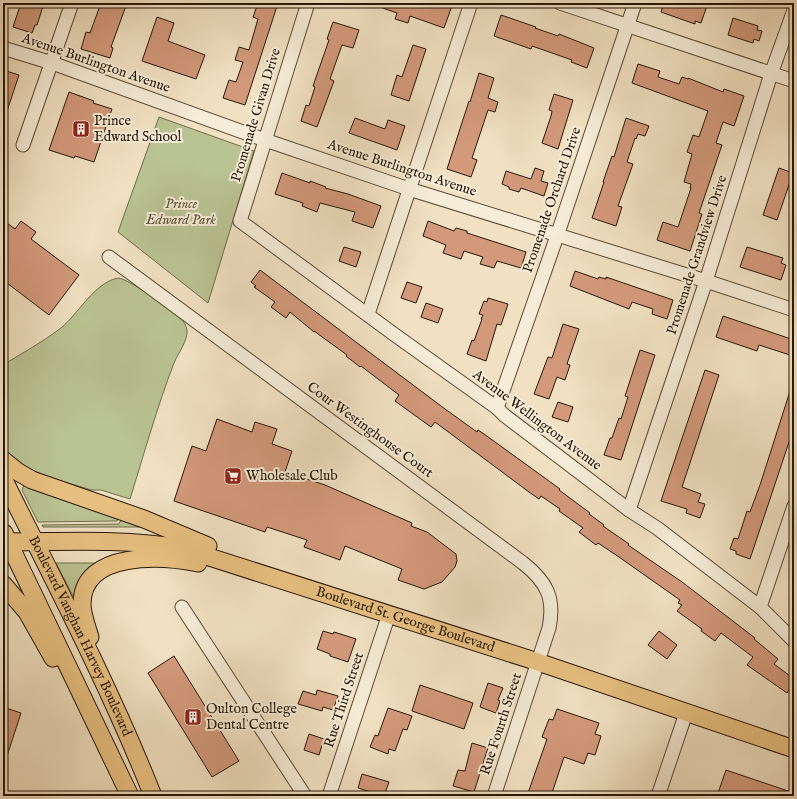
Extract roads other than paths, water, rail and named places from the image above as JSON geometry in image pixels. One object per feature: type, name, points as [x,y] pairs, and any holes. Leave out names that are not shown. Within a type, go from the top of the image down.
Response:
[{"type":"main road","points":[[3,460],[18,472],[32,480],[144,519],[306,587]]},
{"type":"main road","name":"Boulevard Vaughan Harvey Boulevard","points":[[3,478],[101,676],[153,796]]},
{"type":"main road","name":"Boulevard St. George Boulevard","points":[[5,538],[35,542],[126,542],[160,544],[193,551],[538,662],[794,749]]},
{"type":"main road","name":"Boulevard Vaughan Harvey Boulevard","points":[[5,538],[130,796]]},
{"type":"main road","points":[[101,676],[82,604],[86,588],[90,580],[112,564],[136,559],[174,559],[306,587]]},
{"type":"main road","points":[[3,584],[27,612],[118,769]]},
{"type":"street","points":[[23,145],[72,3]]},
{"type":"street","name":"Promenade Givan Drive","points":[[254,231],[240,221],[308,3]]},
{"type":"street","points":[[368,314],[471,3]]},
{"type":"street","points":[[560,3],[794,81]]},
{"type":"street","name":"Promenade Orchard Drive","points":[[497,408],[557,236],[635,3]]},
{"type":"street","name":"Promenade Grandview Drive","points":[[629,510],[706,281],[771,74],[794,10]]},
{"type":"street","name":"Avenue Burlington Avenue","points":[[3,48],[52,63],[265,140],[410,189],[557,236],[706,281],[794,310]]},
{"type":"street","name":"Avenue Wellington Avenue","points":[[254,231],[497,408],[504,415],[629,510],[657,528],[760,607],[794,641]]},
{"type":"street","name":"Cour Westinghouse Court","points":[[108,257],[532,570],[545,584],[551,602],[550,620],[538,662]]},
{"type":"street","points":[[760,607],[794,506]]},
{"type":"street","points":[[182,607],[305,796]]},
{"type":"street","name":"Rue Third Street","points":[[329,796],[389,614]]},
{"type":"street","name":"Rue Fourth Street","points":[[494,796],[538,662]]},
{"type":"street","points":[[658,796],[686,713]]},
{"type":"place","name":"Prince Edward School","points":[[81,129]]},
{"type":"place","name":"Wholesale Club","points":[[233,476]]},
{"type":"place","name":"Oulton College Dental Centre","points":[[193,717]]},
{"type":"park label","name":"Prince Edward Park","points":[[181,212]]}]
